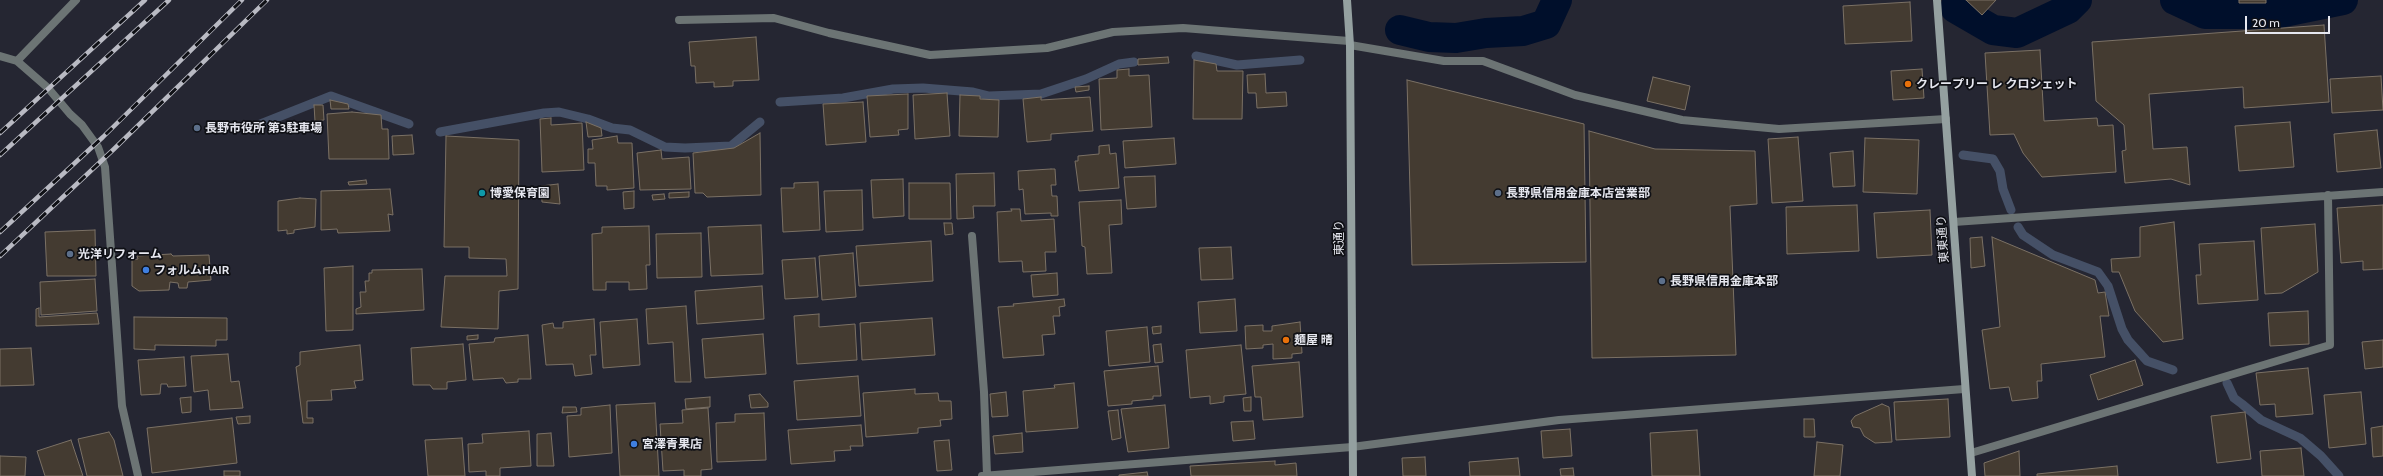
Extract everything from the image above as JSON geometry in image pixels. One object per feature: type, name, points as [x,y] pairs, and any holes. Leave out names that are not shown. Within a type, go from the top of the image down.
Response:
[{"type":"street","points":[[17,61],[76,0]]},
{"type":"street","name":"東通り","points":[[1347,0],[1349,43],[1353,476]]},
{"type":"street","name":"東東通り","points":[[1936,0],[1954,222],[1964,389],[1972,476]]},
{"type":"street","points":[[679,20],[774,18],[829,33],[930,55],[1047,48],[1113,32],[1183,28],[1349,43],[1444,61],[1483,61],[1575,95],[1682,120],[1779,129],[1946,119]]},
{"type":"street","points":[[0,56],[17,61],[48,88],[70,114],[82,125],[98,147],[105,167],[122,406],[138,476]]},
{"type":"street","points":[[1954,222],[2383,192]]},
{"type":"street","points":[[1970,453],[2330,345],[2328,195]]},
{"type":"street","points":[[972,236],[984,392],[984,476],[1352,446],[1559,420],[1964,389]]},
{"type":"building","points":[[1966,0],[1996,0],[1982,15]]},
{"type":"building","points":[[2239,0],[2266,0],[2266,3],[2239,3]]},
{"type":"building","points":[[1910,2],[1912,41],[1845,44],[1843,6]]},
{"type":"building","points":[[2324,25],[2329,102],[2244,108],[2243,87],[2149,94],[2153,149],[2187,147],[2190,185],[2171,179],[2125,183],[2122,151],[2126,150],[2124,125],[2096,101],[2092,42]]},
{"type":"building","points":[[756,37],[759,80],[733,81],[733,86],[714,87],[714,82],[696,83],[695,66],[691,66],[689,42]]},
{"type":"building","points":[[2040,50],[2044,121],[2097,118],[2098,126],[2113,125],[2116,172],[2042,177],[2023,153],[2014,134],[1990,135],[1985,53]]},
{"type":"building","points":[[1168,57],[1169,63],[1138,65],[1138,59]]},
{"type":"building","points":[[1194,60],[1216,64],[1217,71],[1243,71],[1242,119],[1193,119]]},
{"type":"building","points":[[1129,69],[1129,76],[1149,75],[1152,127],[1101,130],[1099,79],[1117,78],[1117,70]]},
{"type":"building","name":"クレープリー レ クロシェット","points":[[1922,69],[1924,98],[1893,100],[1891,71]]},
{"type":"building","points":[[1265,74],[1266,93],[1286,92],[1287,106],[1257,108],[1256,93],[1248,93],[1247,75]]},
{"type":"building","points":[[2381,76],[2383,110],[2332,113],[2330,79]]},
{"type":"building","points":[[1653,77],[1690,86],[1685,110],[1647,101]]},
{"type":"building","name":"長野県信用金庫本店営業部","points":[[1407,80],[1584,124],[1586,262],[1412,265]]},
{"type":"building","points":[[1089,86],[1089,90],[1076,92],[1075,87]]},
{"type":"building","points":[[947,93],[950,136],[915,139],[913,95]]},
{"type":"building","points":[[908,94],[908,129],[898,130],[899,135],[870,137],[867,96]]},
{"type":"building","points":[[960,95],[980,96],[980,99],[999,100],[998,137],[959,136]]},
{"type":"building","points":[[1041,97],[1041,100],[1090,97],[1093,131],[1051,134],[1051,140],[1027,142],[1023,99]]},
{"type":"building","points":[[330,100],[348,104],[349,109],[331,109]]},
{"type":"building","points":[[863,102],[866,142],[826,145],[823,104]]},
{"type":"building","points":[[314,105],[323,105],[324,120],[315,121]]},
{"type":"building","points":[[352,112],[381,115],[382,129],[388,129],[389,159],[329,159],[327,114]]},
{"type":"building","points":[[551,118],[551,125],[582,123],[584,170],[542,172],[540,119]]},
{"type":"building","points":[[586,122],[601,128],[602,136],[588,137]]},
{"type":"building","points":[[2290,122],[2294,167],[2239,171],[2235,126]]},
{"type":"building","points":[[2377,130],[2381,168],[2337,172],[2334,134]]},
{"type":"building","name":"長野県信用金庫本部","points":[[1589,131],[1655,149],[1755,151],[1757,204],[1730,206],[1736,355],[1592,358]]},
{"type":"building","points":[[760,133],[761,195],[707,197],[703,193],[695,193],[693,153],[734,148]]},
{"type":"building","points":[[412,135],[414,154],[393,155],[392,136]]},
{"type":"building","name":"博愛保育園","points":[[446,136],[519,140],[518,289],[499,291],[498,329],[441,327],[445,276],[507,276],[506,259],[469,258],[469,247],[444,247]]},
{"type":"building","points":[[617,136],[618,143],[632,143],[634,188],[607,190],[607,186],[596,186],[595,163],[588,163],[588,149],[593,149],[592,140]]},
{"type":"building","points":[[1798,137],[1803,201],[1772,203],[1768,139]]},
{"type":"building","points":[[1174,138],[1176,164],[1125,168],[1123,141]]},
{"type":"building","points":[[1865,138],[1919,140],[1917,194],[1863,192]]},
{"type":"building","points":[[1109,145],[1110,154],[1116,153],[1119,188],[1079,191],[1075,161],[1078,161],[1078,156],[1099,154],[1099,146]]},
{"type":"building","points":[[661,150],[662,159],[689,157],[691,189],[640,190],[637,153]]},
{"type":"building","points":[[1853,151],[1855,186],[1833,187],[1830,153]]},
{"type":"building","points":[[1055,169],[1056,185],[1051,185],[1052,196],[1057,196],[1058,216],[1051,216],[1051,213],[1025,214],[1023,189],[1019,190],[1018,171]]},
{"type":"building","points":[[994,173],[995,206],[973,206],[974,218],[957,219],[956,174]]},
{"type":"building","points":[[1155,176],[1156,207],[1127,209],[1124,177]]},
{"type":"building","points":[[903,179],[904,216],[873,218],[871,180]]},
{"type":"building","points":[[366,180],[367,184],[349,185],[348,182]]},
{"type":"building","points":[[818,182],[820,230],[783,232],[781,188],[794,188],[794,183]]},
{"type":"building","points":[[909,183],[950,183],[951,219],[909,219]]},
{"type":"building","points":[[558,184],[560,204],[542,202],[541,186]]},
{"type":"building","points":[[390,189],[393,215],[388,214],[390,231],[338,233],[337,229],[321,230],[321,191]]},
{"type":"building","points":[[862,190],[863,230],[826,232],[824,191]]},
{"type":"building","points":[[634,191],[634,208],[624,209],[623,192]]},
{"type":"building","points":[[689,192],[689,197],[669,198],[669,193]]},
{"type":"building","points":[[664,194],[665,199],[653,200],[652,195]]},
{"type":"building","points":[[300,198],[316,199],[315,227],[294,230],[294,233],[287,234],[287,230],[278,231],[278,201]]},
{"type":"building","points":[[1121,200],[1122,224],[1109,225],[1112,273],[1087,274],[1085,247],[1082,246],[1079,202]]},
{"type":"building","points":[[1857,205],[1859,251],[1787,254],[1786,207]]},
{"type":"building","points":[[2383,205],[2383,269],[2363,270],[2363,261],[2341,263],[2337,208]]},
{"type":"building","points":[[1011,209],[1020,209],[1021,221],[1054,219],[1056,252],[1045,252],[1046,271],[1023,272],[1022,261],[999,262],[997,212],[1012,211]]},
{"type":"building","points":[[1930,210],[1932,255],[1877,258],[1874,213]]},
{"type":"building","points":[[2174,222],[2183,339],[2163,342],[2135,311],[2119,272],[2112,272],[2111,259],[2140,257],[2140,227]]},
{"type":"building","points":[[944,223],[952,223],[953,234],[945,235]]},
{"type":"building","points":[[2315,224],[2318,272],[2282,293],[2265,294],[2261,228]]},
{"type":"building","points":[[761,225],[763,274],[711,276],[708,227]]},
{"type":"building","points":[[649,226],[650,265],[646,265],[647,289],[629,290],[629,282],[606,282],[606,290],[593,290],[592,234],[602,233],[602,227]]},
{"type":"building","name":"光洋リフォーム","points":[[95,230],[96,276],[47,276],[45,232]]},
{"type":"building","points":[[701,233],[702,277],[657,278],[656,234]]},
{"type":"building","points":[[1982,237],[1985,266],[1971,268],[1970,238]]},
{"type":"building","points":[[1992,237],[2095,280],[2098,293],[2105,292],[2109,316],[2100,316],[2105,357],[2041,364],[2042,381],[2037,381],[2038,398],[2012,401],[2009,387],[1990,389],[1982,330],[2000,327]]},
{"type":"building","points":[[931,241],[933,281],[859,286],[856,246]]},
{"type":"building","points":[[2254,241],[2258,300],[2198,304],[2196,275],[2201,275],[2199,244]]},
{"type":"building","points":[[1231,247],[1233,279],[1201,280],[1199,248]]},
{"type":"building","points":[[853,253],[856,297],[822,300],[819,256]]},
{"type":"building","points":[[171,254],[173,256],[209,255],[211,280],[188,282],[187,288],[179,288],[178,283],[170,282],[169,290],[139,291],[132,286],[132,260],[138,259],[137,256]]},
{"type":"building","points":[[815,258],[818,297],[785,299],[782,260]]},
{"type":"building","points":[[353,266],[353,330],[326,331],[324,268]]},
{"type":"building","points":[[422,269],[424,310],[356,314],[356,309],[361,307],[360,292],[366,292],[365,281],[369,281],[369,273],[372,273],[372,270]]},
{"type":"building","points":[[1057,273],[1058,295],[1033,297],[1031,275]]},
{"type":"building","points":[[95,279],[97,311],[41,315],[40,282]]},
{"type":"building","points":[[762,286],[764,319],[697,324],[695,291]]},
{"type":"building","points":[[1064,299],[1065,306],[1059,307],[1060,316],[1053,316],[1055,334],[1042,335],[1044,355],[1003,358],[998,307]]},
{"type":"building","points":[[1235,299],[1237,331],[1200,333],[1198,302]]},
{"type":"building","points":[[686,306],[691,382],[675,382],[673,342],[648,344],[646,309]]},
{"type":"building","points":[[39,308],[39,317],[97,313],[99,324],[36,326],[36,309]]},
{"type":"building","points":[[2308,311],[2309,344],[2270,346],[2268,313]]},
{"type":"building","points":[[819,314],[819,327],[855,324],[857,360],[797,364],[794,316]]},
{"type":"building","points":[[134,317],[227,318],[227,340],[216,340],[216,346],[155,345],[155,350],[134,349]]},
{"type":"building","points":[[932,318],[935,355],[862,360],[860,323]]},
{"type":"building","points":[[594,319],[596,355],[590,355],[592,374],[575,376],[573,364],[546,365],[542,325],[553,323],[554,328],[563,328],[563,322]]},
{"type":"building","points":[[637,319],[640,365],[603,368],[600,322]]},
{"type":"building","points":[[1300,322],[1302,353],[1292,354],[1292,358],[1273,359],[1273,344],[1263,345],[1263,348],[1246,349],[1245,326],[1263,325],[1263,331],[1272,331],[1272,326]]},
{"type":"building","points":[[1161,326],[1161,333],[1153,334],[1152,327]]},
{"type":"building","points":[[1147,327],[1150,362],[1109,366],[1106,331]]},
{"type":"building","points":[[763,334],[766,374],[705,378],[702,339]]},
{"type":"building","points":[[478,335],[478,339],[467,340],[467,336]]},
{"type":"building","points":[[528,335],[531,379],[518,379],[518,382],[506,383],[503,378],[473,380],[469,344],[494,342],[495,338]]},
{"type":"building","points":[[2383,340],[2383,367],[2365,369],[2362,342]]},
{"type":"building","points":[[463,344],[466,380],[447,382],[447,389],[433,389],[430,385],[413,385],[411,348]]},
{"type":"building","points":[[1161,344],[1163,362],[1155,363],[1153,345]]},
{"type":"building","points":[[360,345],[363,380],[354,381],[356,388],[331,390],[332,400],[307,401],[307,418],[313,418],[313,423],[303,423],[296,367],[300,365],[300,352]]},
{"type":"building","points":[[1241,345],[1246,394],[1224,396],[1224,402],[1210,404],[1210,396],[1190,398],[1186,350]]},
{"type":"building","points":[[31,348],[34,385],[0,386],[0,349]]},
{"type":"building","points":[[228,354],[231,382],[239,381],[243,408],[210,410],[208,390],[194,392],[191,356]]},
{"type":"building","points":[[184,357],[186,386],[168,387],[167,384],[161,384],[160,394],[141,395],[138,360]]},
{"type":"building","points":[[2135,360],[2143,385],[2098,400],[2090,375]]},
{"type":"building","points":[[1299,362],[1303,417],[1263,420],[1261,397],[1255,397],[1252,366]]},
{"type":"building","points":[[1158,366],[1161,396],[1153,396],[1153,399],[1132,401],[1132,404],[1108,406],[1104,371]]},
{"type":"building","points":[[2308,368],[2313,414],[2276,417],[2275,404],[2260,405],[2256,373]]},
{"type":"building","points":[[858,376],[861,416],[797,420],[794,381]]},
{"type":"building","points":[[1074,383],[1078,428],[1026,432],[1023,391],[1055,388],[1054,385]]},
{"type":"building","points":[[915,389],[915,394],[938,393],[939,401],[951,401],[952,419],[940,420],[941,426],[918,428],[918,433],[866,437],[863,393]]},
{"type":"building","points":[[1006,392],[1008,416],[992,417],[990,394]]},
{"type":"building","points":[[2361,392],[2366,444],[2329,448],[2324,395]]},
{"type":"building","points":[[760,394],[768,403],[768,407],[751,408],[749,395]]},
{"type":"building","points":[[191,397],[191,412],[182,413],[180,398]]},
{"type":"building","points":[[710,397],[710,407],[686,409],[685,399]]},
{"type":"building","points":[[1251,397],[1251,411],[1244,411],[1243,398]]},
{"type":"building","points":[[1948,399],[1950,437],[1896,440],[1894,402]]},
{"type":"building","points":[[655,403],[659,476],[620,476],[616,405]]},
{"type":"building","points":[[1882,404],[1889,407],[1892,442],[1875,443],[1864,436],[1860,428],[1853,427],[1851,421],[1855,416]]},
{"type":"building","points":[[610,405],[612,453],[569,457],[567,416],[581,415],[581,408]]},
{"type":"building","points":[[1165,405],[1169,448],[1128,452],[1121,409]]},
{"type":"building","points":[[563,407],[576,407],[577,412],[562,413]]},
{"type":"building","points":[[708,408],[712,469],[701,470],[701,476],[684,476],[684,470],[663,471],[660,424],[683,423],[682,410]]},
{"type":"building","points":[[1118,410],[1121,438],[1112,440],[1108,411]]},
{"type":"building","points":[[2245,412],[2251,459],[2217,463],[2211,416]]},
{"type":"building","points":[[764,413],[766,460],[717,462],[716,423],[735,422],[735,414]]},
{"type":"building","points":[[250,416],[250,423],[238,424],[236,417]]},
{"type":"building","points":[[232,418],[237,463],[152,473],[147,428]]},
{"type":"building","points":[[1804,419],[1814,419],[1815,437],[1804,437]]},
{"type":"building","points":[[1253,421],[1255,439],[1233,441],[1231,422]]},
{"type":"building","points":[[861,425],[863,446],[850,446],[851,450],[834,451],[835,461],[791,464],[788,430]]},
{"type":"building","points":[[2383,426],[2383,456],[2373,457],[2371,428]]},
{"type":"building","points":[[1570,429],[1572,456],[1543,458],[1541,431]]},
{"type":"building","points":[[1697,430],[1700,476],[1652,476],[1650,433]]},
{"type":"building","points":[[529,431],[531,466],[500,468],[500,476],[486,476],[486,471],[469,472],[468,444],[483,443],[482,434]]},
{"type":"building","points":[[109,432],[114,440],[123,476],[87,476],[78,439]]},
{"type":"building","points":[[551,433],[554,466],[537,466],[537,434]]},
{"type":"building","points":[[1022,433],[1023,452],[995,454],[993,436]]},
{"type":"building","points":[[462,438],[465,476],[428,476],[425,440]]},
{"type":"building","points":[[71,440],[83,476],[45,476],[37,451]]},
{"type":"building","points":[[949,440],[952,470],[937,471],[934,441]]},
{"type":"building","points":[[1817,442],[1843,445],[1840,476],[1814,476]]},
{"type":"building","points":[[2301,448],[2304,476],[2262,476],[2260,451]]},
{"type":"building","points":[[2019,451],[2020,476],[1985,476],[1984,463]]},
{"type":"building","points":[[0,456],[26,457],[25,476],[0,476]]},
{"type":"building","points":[[1425,457],[1426,476],[1403,476],[1402,458]]},
{"type":"building","points":[[1518,458],[1520,476],[1470,476],[1469,462]]},
{"type":"building","points":[[1275,461],[1275,465],[1296,463],[1297,476],[1191,476],[1190,466]]},
{"type":"building","points":[[2117,466],[2118,476],[2037,476],[2037,474]]},
{"type":"building","points":[[1573,468],[1574,476],[1561,476],[1560,469]]},
{"type":"building","points":[[224,471],[240,471],[240,476],[224,476]]},
{"type":"building","points":[[1147,472],[1148,476],[1119,476],[1119,475]]},
{"type":"waterway","points":[[1400,30],[1429,37],[1456,38],[1486,33],[1523,31],[1546,24],[1557,0]]},
{"type":"waterway","points":[[1955,8],[1993,30],[2017,33],[2068,9],[2077,0]]},
{"type":"waterway","points":[[2175,0],[2205,14],[2274,14],[2343,0]]},
{"type":"waterway","points":[[1196,56],[1237,65],[1300,60]]},
{"type":"waterway","points":[[780,102],[843,98],[893,89],[923,88],[973,92],[989,96],[1041,94],[1086,79],[1119,64],[1134,62]]},
{"type":"waterway","points":[[234,127],[258,125],[331,96],[409,124]]},
{"type":"waterway","points":[[440,132],[544,113],[559,112],[588,119],[612,128],[630,130],[665,147],[685,148],[731,146],[760,122]]},
{"type":"waterway","points":[[1963,155],[1993,159],[2000,171],[2003,189],[2011,210]]},
{"type":"waterway","points":[[2018,227],[2023,235],[2053,255],[2098,272],[2108,286],[2122,329],[2128,340],[2147,361],[2173,370]]},
{"type":"waterway","points":[[2227,383],[2234,398],[2261,420],[2300,438],[2321,456],[2339,476]]},
{"type":"railway","points":[[0,133],[145,0]]},
{"type":"railway","points":[[0,155],[169,0]]},
{"type":"railway","points":[[0,232],[103,137],[242,0]]},
{"type":"railway","points":[[0,256],[114,149],[267,0]]},
{"type":"place","name":"クレープリー レ クロシェット","points":[[1908,84]]},
{"type":"place","name":"長野市役所 第3駐車場","points":[[197,128]]},
{"type":"place","name":"博愛保育園","points":[[482,193]]},
{"type":"place","name":"長野県信用金庫本店営業部","points":[[1498,193]]},
{"type":"place","name":"光洋リフォーム","points":[[70,254]]},
{"type":"place","name":"フォルムHAIR","points":[[146,270]]},
{"type":"place","name":"長野県信用金庫本部","points":[[1662,281]]},
{"type":"place","name":"麺屋 晴","points":[[1286,340]]},
{"type":"place","name":"宮澤青果店","points":[[634,444]]}]
